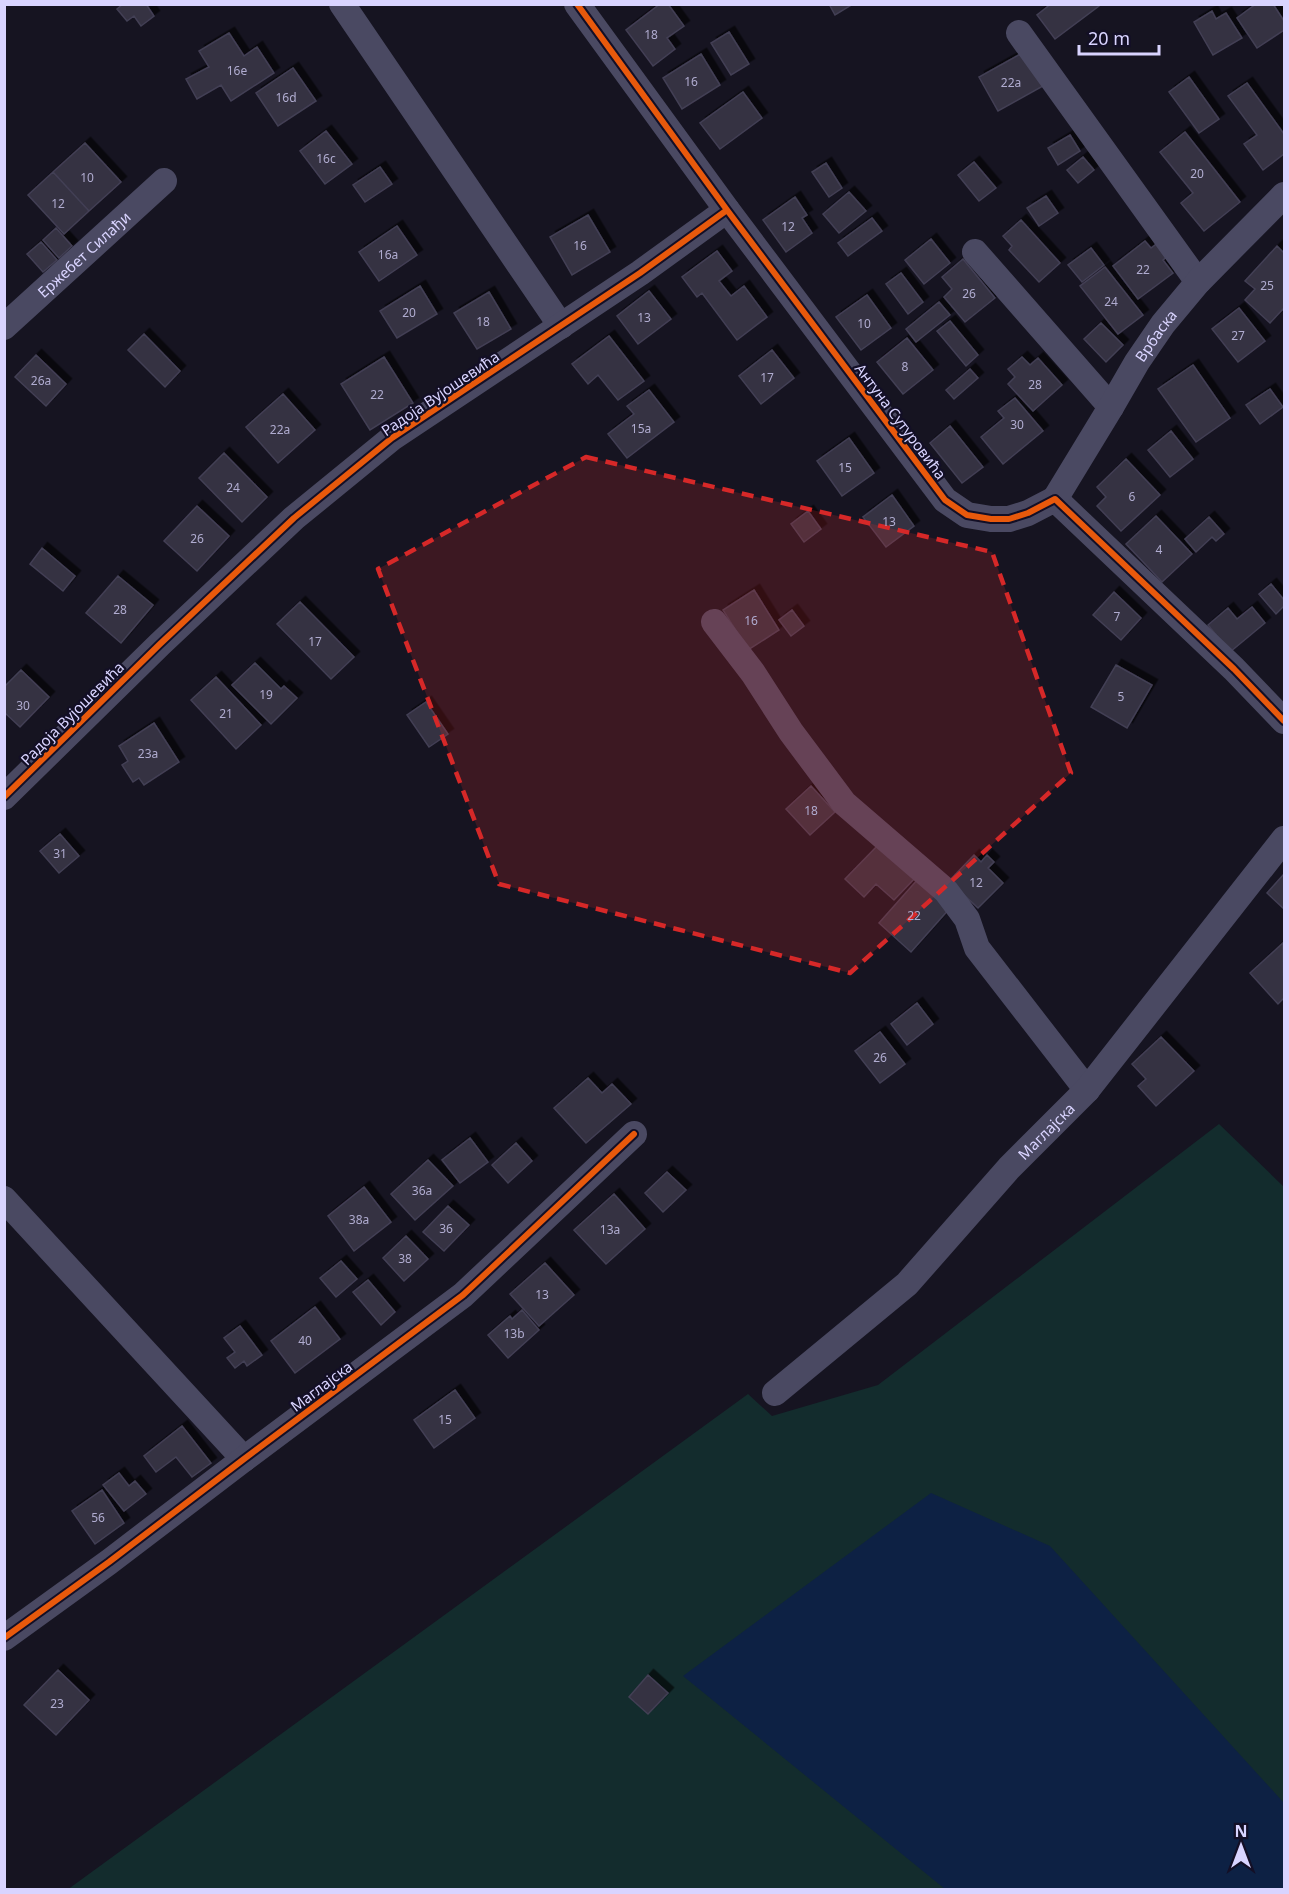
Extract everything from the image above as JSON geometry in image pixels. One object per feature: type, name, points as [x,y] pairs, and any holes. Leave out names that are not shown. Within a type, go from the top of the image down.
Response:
[{"type":"street","points":[[342,4],[561,326]]},
{"type":"street","name":"Антуна Сутуровића","points":[[577,4],[945,500],[967,515],[991,519],[1009,519],[1055,500]]},
{"type":"street","points":[[1019,33],[1198,282]]},
{"type":"street","name":"Ержебет Силађи","points":[[4,327],[164,181]]},
{"type":"street","name":"Врбаска","points":[[1055,500],[1149,342],[1198,282],[1284,195]]},
{"type":"street","name":"Радоја Вујошевића","points":[[4,797],[160,644],[294,518],[392,438],[640,273],[728,210]]},
{"type":"street","points":[[975,252],[1111,407]]},
{"type":"street","points":[[1055,500],[1234,669],[1284,722]]},
{"type":"street","points":[[714,622],[753,673],[791,732],[844,803],[946,891],[967,919],[977,948],[1087,1090]]},
{"type":"street","name":"Маглајска","points":[[775,1393],[907,1284],[1010,1168],[1087,1090],[1284,839]]},
{"type":"street","name":"Маглајска","points":[[4,1638],[109,1562],[463,1295],[634,1134]]},
{"type":"street","points":[[4,1198],[244,1459]]},
{"type":"highlighted area","points":[[586,457],[992,552],[1071,773],[850,973],[499,884],[378,569]]},
{"type":"green space","points":[[1219,1124],[1284,1187],[1284,1889],[67,1890],[748,1394],[772,1416],[878,1385]]},
{"type":"water","points":[[931,1493],[1050,1546],[1284,1803],[1284,1889],[945,1889],[683,1676]]},
{"type":"building","points":[[123,4],[146,4],[154,16],[141,26],[134,16],[127,21],[117,9]]},
{"type":"building","points":[[660,4],[668,4],[684,26],[667,38],[675,49],[653,66],[626,30]]},
{"type":"building","points":[[829,4],[853,4],[835,15]]},
{"type":"building","points":[[1051,4],[1098,4],[1099,6],[1055,39],[1037,15]]},
{"type":"building","points":[[1256,4],[1273,4],[1284,21],[1284,30],[1257,48],[1237,18]]},
{"type":"building","points":[[1212,11],[1216,19],[1226,13],[1242,38],[1213,55],[1194,22]]},
{"type":"building","points":[[729,32],[749,64],[731,75],[711,43]]},
{"type":"building","points":[[229,33],[244,56],[257,47],[274,73],[231,101],[221,85],[197,99],[186,79],[209,67],[199,51]]},
{"type":"building","points":[[1024,52],[1043,86],[998,111],[979,77]]},
{"type":"building","points":[[701,54],[720,85],[682,109],[663,78]]},
{"type":"building","points":[[293,68],[316,101],[278,126],[256,93]]},
{"type":"building","points":[[1189,77],[1219,119],[1199,133],[1169,92]]},
{"type":"building","points":[[1247,83],[1284,134],[1284,154],[1263,170],[1244,144],[1257,135],[1228,96]]},
{"type":"building","points":[[743,92],[762,118],[720,149],[700,123]]},
{"type":"building","points":[[326,131],[352,164],[325,184],[300,151]]},
{"type":"building","points":[[1185,132],[1240,202],[1204,231],[1181,203],[1193,193],[1160,152]]},
{"type":"building","points":[[1070,135],[1080,151],[1058,165],[1048,148]]},
{"type":"building","points":[[85,143],[121,182],[89,211],[53,172]]},
{"type":"building","points":[[1083,157],[1094,170],[1078,183],[1067,170]]},
{"type":"building","points":[[974,162],[996,188],[979,201],[958,175]]},
{"type":"building","points":[[826,163],[842,188],[829,197],[812,172]]},
{"type":"building","points":[[380,167],[392,184],[365,202],[353,185]]},
{"type":"building","points":[[53,172],[89,211],[64,234],[28,195]]},
{"type":"building","points":[[849,192],[866,211],[839,233],[823,214]]},
{"type":"building","points":[[1046,196],[1058,213],[1039,226],[1027,208]]},
{"type":"building","points":[[795,197],[807,215],[802,218],[812,233],[786,252],[763,220]]},
{"type":"building","points":[[588,215],[610,252],[572,275],[550,237]]},
{"type":"building","points":[[872,218],[882,231],[848,256],[838,243]]},
{"type":"building","points":[[1021,220],[1060,263],[1039,282],[1009,250],[1012,246],[1003,236]]},
{"type":"building","points":[[397,226],[417,255],[379,281],[359,252]]},
{"type":"building","points":[[56,228],[72,246],[59,258],[43,240]]},
{"type":"building","points":[[931,239],[950,263],[924,284],[905,260]]},
{"type":"building","points":[[1145,241],[1151,248],[1159,242],[1169,255],[1163,260],[1173,273],[1138,299],[1113,266]]},
{"type":"building","points":[[41,242],[57,260],[43,272],[27,254]]},
{"type":"building","points":[[1277,246],[1284,253],[1284,311],[1283,309],[1270,323],[1245,300],[1255,289],[1245,281]]},
{"type":"building","points":[[1091,248],[1104,265],[1082,282],[1068,265]]},
{"type":"building","points":[[717,251],[732,271],[719,281],[731,296],[744,286],[767,317],[737,340],[702,293],[697,297],[682,277]]},
{"type":"building","points":[[963,259],[995,298],[965,322],[944,297],[952,289],[942,277]]},
{"type":"building","points":[[1105,267],[1143,315],[1118,334],[1080,286]]},
{"type":"building","points":[[901,273],[923,302],[908,314],[886,284]]},
{"type":"building","points":[[420,286],[437,314],[397,338],[380,311]]},
{"type":"building","points":[[649,291],[671,319],[638,344],[617,316]]},
{"type":"building","points":[[489,292],[511,329],[477,349],[454,313]]},
{"type":"building","points":[[867,295],[891,328],[861,350],[836,317]]},
{"type":"building","points":[[939,302],[950,315],[916,342],[906,329]]},
{"type":"building","points":[[1239,308],[1265,341],[1238,362],[1212,329]]},
{"type":"building","points":[[950,321],[978,355],[966,366],[937,331]]},
{"type":"building","points":[[1101,323],[1123,345],[1106,362],[1084,339]]},
{"type":"building","points":[[144,334],[180,371],[165,387],[128,350]]},
{"type":"building","points":[[609,336],[644,381],[618,400],[598,375],[588,384],[572,364]]},
{"type":"building","points":[[907,338],[933,370],[903,394],[877,362]]},
{"type":"building","points":[[772,350],[794,378],[761,404],[739,376]]},
{"type":"building","points":[[36,355],[66,384],[46,406],[15,377]]},
{"type":"building","points":[[384,357],[413,403],[370,430],[341,384]]},
{"type":"building","points":[[1022,357],[1030,365],[1038,358],[1062,385],[1033,411],[1008,384],[1015,377],[1008,369]]},
{"type":"building","points":[[1193,365],[1230,418],[1196,442],[1158,389]]},
{"type":"building","points":[[970,369],[978,378],[954,399],[946,390]]},
{"type":"building","points":[[1270,389],[1283,407],[1260,424],[1246,405]]},
{"type":"building","points":[[649,390],[674,422],[627,458],[608,434],[634,414],[627,406]]},
{"type":"building","points":[[283,394],[315,430],[278,463],[246,427]]},
{"type":"building","points":[[1015,398],[1043,431],[1003,464],[981,437],[1004,418],[998,411]]},
{"type":"building","points":[[950,426],[983,467],[962,483],[930,443]]},
{"type":"building","points":[[1171,431],[1193,459],[1170,477],[1148,450]]},
{"type":"building","points":[[849,438],[874,473],[842,496],[817,461]]},
{"type":"building","points":[[224,453],[267,497],[242,522],[199,478]]},
{"type":"building","points":[[1126,459],[1160,495],[1121,531],[1097,506],[1106,497],[1097,487]]},
{"type":"building","points":[[892,495],[914,526],[886,547],[863,517]]},
{"type":"building","points":[[197,506],[229,536],[197,571],[164,541]]},
{"type":"building","points":[[808,511],[821,529],[804,542],[791,524]]},
{"type":"building","points":[[1156,516],[1192,554],[1162,582],[1126,544]]},
{"type":"building","points":[[1209,517],[1224,534],[1216,541],[1212,537],[1196,552],[1185,539]]},
{"type":"building","points":[[42,548],[75,576],[63,591],[30,564]]},
{"type":"building","points":[[118,576],[153,605],[121,643],[86,613]]},
{"type":"building","points":[[1271,584],[1284,600],[1284,606],[1276,614],[1259,594]]},
{"type":"building","points":[[754,590],[779,630],[748,650],[723,610]]},
{"type":"building","points":[[1114,592],[1141,618],[1121,640],[1093,615]]},
{"type":"building","points":[[300,602],[354,657],[331,679],[277,624]]},
{"type":"building","points":[[1252,607],[1265,623],[1230,652],[1208,625],[1228,608],[1237,619]]},
{"type":"building","points":[[792,610],[804,626],[791,636],[779,620]]},
{"type":"building","points":[[255,663],[281,689],[284,686],[297,698],[271,724],[232,685]]},
{"type":"building","points":[[1116,665],[1152,685],[1127,728],[1091,707]]},
{"type":"building","points":[[21,670],[49,697],[20,727],[4,712],[4,687]]},
{"type":"building","points":[[216,677],[261,725],[236,749],[191,700]]},
{"type":"building","points":[[426,702],[448,734],[429,747],[407,715]]},
{"type":"building","points":[[154,723],[179,762],[144,785],[139,778],[133,782],[122,765],[128,761],[119,746]]},
{"type":"building","points":[[811,786],[835,812],[810,835],[786,809]]},
{"type":"building","points":[[60,834],[79,856],[59,873],[40,851]]},
{"type":"building","points":[[881,842],[917,876],[894,900],[876,884],[864,897],[845,879]]},
{"type":"building","points":[[974,855],[981,862],[987,855],[994,862],[988,868],[1003,883],[978,908],[949,881]]},
{"type":"building","points":[[1284,874],[1284,909],[1267,893]]},
{"type":"building","points":[[918,879],[950,908],[911,952],[879,923]]},
{"type":"building","points":[[1283,943],[1284,998],[1278,1004],[1250,973]]},
{"type":"building","points":[[917,1003],[933,1024],[907,1045],[891,1024]]},
{"type":"building","points":[[880,1032],[905,1064],[880,1083],[855,1051]]},
{"type":"building","points":[[1161,1037],[1194,1071],[1156,1106],[1138,1086],[1146,1079],[1132,1064]]},
{"type":"building","points":[[588,1078],[602,1093],[612,1084],[631,1104],[586,1143],[554,1108]]},
{"type":"building","points":[[470,1138],[488,1162],[460,1183],[442,1160]]},
{"type":"building","points":[[516,1143],[532,1161],[508,1183],[492,1165]]},
{"type":"building","points":[[428,1160],[453,1186],[415,1220],[391,1194]]},
{"type":"building","points":[[667,1172],[686,1190],[663,1212],[645,1193]]},
{"type":"building","points":[[364,1187],[391,1222],[354,1251],[328,1216]]},
{"type":"building","points":[[614,1194],[645,1229],[606,1264],[574,1230]]},
{"type":"building","points":[[448,1206],[469,1225],[444,1251],[423,1232]]},
{"type":"building","points":[[406,1236],[428,1259],[404,1281],[383,1258]]},
{"type":"building","points":[[341,1261],[357,1279],[336,1297],[320,1278]]},
{"type":"building","points":[[545,1263],[574,1295],[539,1326],[510,1294]]},
{"type":"building","points":[[368,1280],[395,1312],[381,1325],[353,1292]]},
{"type":"building","points":[[315,1307],[340,1339],[295,1373],[271,1341]]},
{"type":"building","points":[[522,1310],[539,1330],[508,1358],[488,1335],[510,1316],[512,1319]]},
{"type":"building","points":[[240,1326],[262,1355],[247,1366],[244,1361],[235,1368],[227,1358],[235,1352],[224,1338]]},
{"type":"building","points":[[455,1390],[475,1418],[434,1448],[414,1420]]},
{"type":"building","points":[[182,1426],[211,1463],[192,1477],[176,1457],[156,1472],[144,1456]]},
{"type":"building","points":[[119,1473],[129,1486],[135,1481],[146,1494],[124,1511],[103,1485]]},
{"type":"building","points":[[102,1490],[124,1523],[95,1544],[72,1511]]},
{"type":"building","points":[[58,1670],[89,1700],[56,1735],[24,1705]]},
{"type":"building","points":[[648,1675],[668,1693],[648,1714],[629,1697]]},
{"type":"cycle path","points":[[577,4],[727,210],[945,500],[967,515],[1009,519],[1028,513],[1055,499],[1234,669],[1284,721]]},
{"type":"cycle path","points":[[4,797],[160,644],[294,518],[392,438],[640,273],[727,210]]},
{"type":"cycle path","points":[[4,1638],[109,1562],[463,1295],[634,1134]]}]
